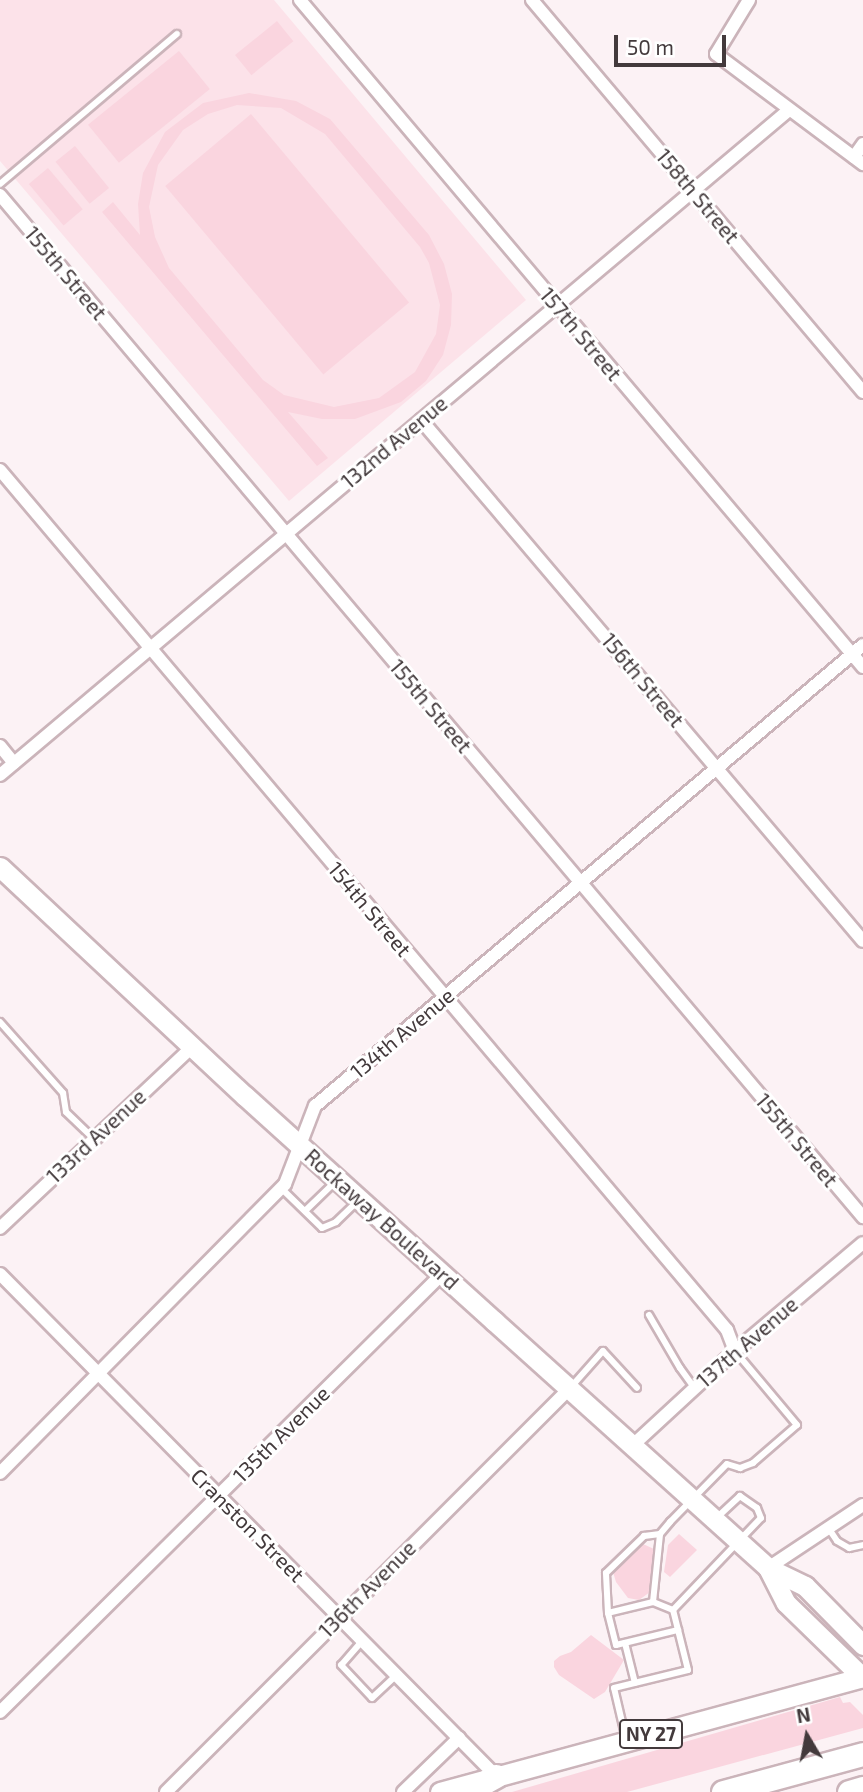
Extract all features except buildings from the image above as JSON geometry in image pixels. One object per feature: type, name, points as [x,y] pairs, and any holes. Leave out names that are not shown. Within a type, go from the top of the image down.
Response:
[{"type":"highway","points":[[725,1791],[863,1754]]},
{"type":"highway","points":[[467,1792],[496,1776]]},
{"type":"highway","points":[[849,1792],[863,1788]]},
{"type":"main road","name":"Rockaway Boulevard","points":[[0,867],[301,1146],[738,1541],[768,1568],[805,1586],[863,1645]]},
{"type":"main road","name":"Rockaway Boulevard","points":[[768,1568],[786,1603],[863,1677]]},
{"type":"main road","name":"NY 27","points":[[440,1792],[863,1677]]},
{"type":"street","name":"157th Street","points":[[300,0],[863,667]]},
{"type":"street","name":"158th Street","points":[[533,0],[863,391]]},
{"type":"street","points":[[749,0],[716,54],[859,160],[863,144]]},
{"type":"street","name":"132nd Avenue","points":[[0,775],[789,110]]},
{"type":"street","name":"155th Street","points":[[0,195],[863,1217]]},
{"type":"street","name":"156th Street","points":[[421,420],[863,942]]},
{"type":"street","name":"154th Street","points":[[0,470],[727,1330],[735,1351]]},
{"type":"street","name":"134th Avenue","points":[[0,1473],[281,1188],[301,1146],[315,1106],[863,645]]},
{"type":"street","points":[[0,746],[15,763]]},
{"type":"street","name":"133rd Avenue","points":[[0,1228],[193,1046]]},
{"type":"street","name":"137th Avenue","points":[[633,1445],[735,1351],[863,1242]]},
{"type":"street","name":"Cranston Street","points":[[0,1274],[496,1776]]},
{"type":"street","name":"135th Avenue","points":[[0,1712],[442,1274]]},
{"type":"street","name":"136th Avenue","points":[[166,1792],[339,1616],[570,1388]]},
{"type":"street","points":[[768,1568],[863,1505]]},
{"type":"street","points":[[403,1792],[459,1738]]},
{"type":"lane","points":[[0,184],[177,34]]},
{"type":"lane","points":[[0,1023],[62,1093],[66,1112],[93,1138]]},
{"type":"lane","points":[[304,1211],[338,1179]]},
{"type":"lane","points":[[281,1188],[322,1228],[337,1222],[360,1199]]},
{"type":"lane","points":[[649,1315],[695,1388]]},
{"type":"lane","points":[[570,1388],[603,1351],[637,1388]]},
{"type":"lane","points":[[653,1602],[660,1535],[691,1498],[727,1464],[740,1468],[752,1464],[797,1425],[735,1351]]},
{"type":"lane","points":[[673,1610],[761,1518],[757,1508],[746,1497],[737,1498],[715,1520]]},
{"type":"lane","points":[[828,1528],[837,1541],[849,1548],[863,1545]]},
{"type":"lane","points":[[660,1535],[644,1536],[606,1573],[608,1613],[616,1645],[678,1630]]},
{"type":"lane","points":[[608,1613],[653,1602],[673,1610]]},
{"type":"lane","points":[[627,1740],[614,1688],[688,1670],[673,1610]]},
{"type":"lane","points":[[363,1640],[341,1665],[372,1698],[397,1675]]},
{"type":"lane","points":[[625,1643],[635,1683]]},
{"type":"shaded area","points":[[0,0],[274,0],[526,300],[289,501],[0,161]]},
{"type":"shaded area","points":[[277,21],[293,41],[251,75],[235,55]]},
{"type":"shaded area","points":[[179,51],[210,89],[119,163],[88,125]]},
{"type":"shaded area","points":[[249,93],[296,101],[330,119],[429,235],[444,264],[452,294],[451,325],[443,355],[426,381],[401,402],[355,419],[322,419],[288,412],[328,458],[317,466],[102,212],[113,202],[140,235],[138,204],[143,173],[165,132],[203,103]],"holes":[[[237,105],[281,108],[325,134],[420,247],[429,263],[440,305],[436,334],[415,372],[379,398],[334,407],[284,395],[263,380],[169,268],[155,237],[149,207],[158,165],[183,130],[208,114]]]},
{"type":"shaded area","points":[[251,114],[409,302],[323,374],[165,186]]},
{"type":"shaded area","points":[[75,146],[109,188],[90,204],[56,162]]},
{"type":"shaded area","points":[[48,168],[83,209],[64,225],[29,184]]},
{"type":"shaded area","points":[[679,1534],[697,1550],[670,1577],[664,1572],[668,1545]]},
{"type":"shaded area","points":[[643,1544],[654,1549],[650,1592],[639,1600],[628,1598],[616,1582],[613,1572]]},
{"type":"shaded area","points":[[591,1635],[624,1660],[605,1692],[594,1699],[559,1675],[554,1667],[554,1661],[571,1652]]},
{"type":"shaded area","points":[[840,1697],[843,1703],[850,1702],[863,1715],[863,1728],[627,1792],[512,1792]]}]
